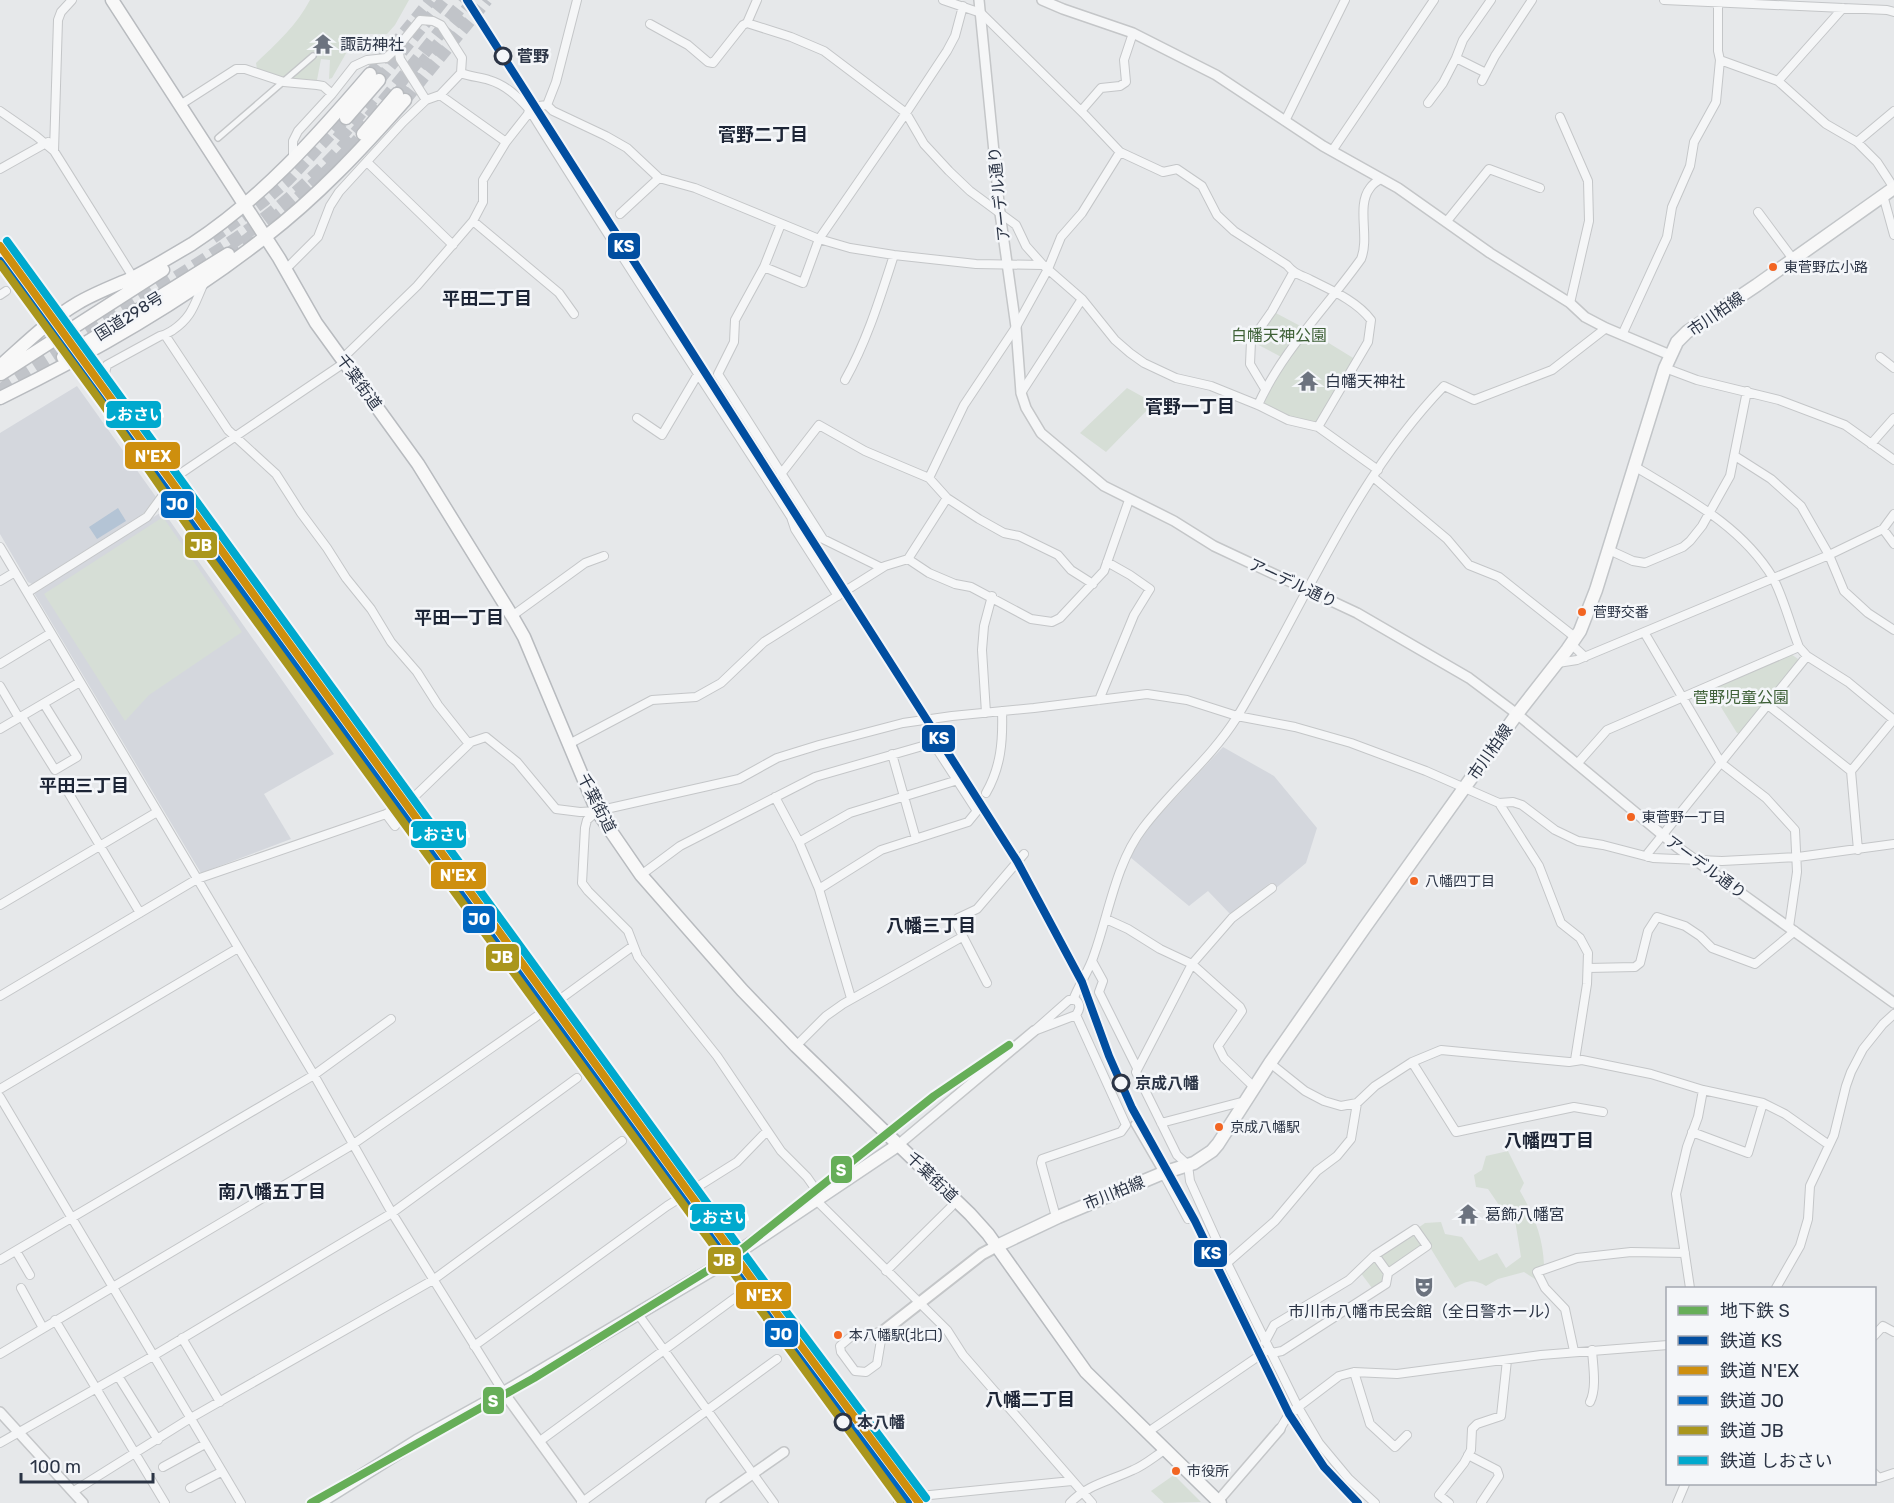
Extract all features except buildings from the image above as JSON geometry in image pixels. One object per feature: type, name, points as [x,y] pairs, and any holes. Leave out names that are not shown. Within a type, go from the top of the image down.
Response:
[{"type":"main road","name":"千葉街道","points":[[112,0],[266,237],[316,323],[418,464],[512,616],[524,637],[597,811],[641,875],[737,985],[796,1046],[970,1214],[997,1246],[1086,1372],[1219,1502]]},
{"type":"main road","points":[[0,366],[63,312],[133,277],[193,243],[244,204],[272,180],[375,77],[346,118]]},
{"type":"main road","points":[[0,397],[96,347],[205,282],[266,237],[368,142],[401,97],[363,134]]},
{"type":"main road","name":"市川柏線","points":[[997,1246],[1056,1217],[1188,1165],[1212,1151],[1270,1063],[1517,714],[1574,641],[1596,590],[1665,368],[1677,342],[1687,332],[1894,188]]},
{"type":"main road","name":"国道298号","points":[[0,374],[213,238]]},
{"type":"main road","name":"国道298号","points":[[0,397],[228,254]]},
{"type":"main road","points":[[318,1503],[417,1441],[504,1393],[713,1269],[898,1145]]},
{"type":"main road","points":[[885,1330],[982,1254],[997,1246]]},
{"type":"street","points":[[54,151],[58,20],[61,12],[72,0]]},
{"type":"street","points":[[547,105],[556,82],[577,0]]},
{"type":"street","points":[[650,24],[688,45],[708,62],[713,63],[747,23],[757,0]]},
{"type":"street","points":[[943,0],[981,13],[1120,152],[1163,172],[1177,169],[1186,174],[1202,186],[1217,215],[1234,231],[1287,265],[1293,273],[1337,293],[1365,313],[1371,320],[1368,342],[1318,427]]},
{"type":"street","name":"アーデル通り","points":[[979,0],[1000,213],[1016,327],[1021,393],[1026,408],[1041,433],[1090,476],[1129,500],[1173,521],[1214,546],[1357,613],[1450,666],[1483,688],[1693,859],[1894,1003]]},
{"type":"street","points":[[1042,0],[1132,33],[1216,75],[1332,151],[1447,221],[1490,253],[1570,303],[1585,317],[1670,354]]},
{"type":"street","points":[[1286,121],[1345,0]]},
{"type":"street","points":[[1332,151],[1434,0]]},
{"type":"street","points":[[1428,103],[1443,82],[1463,40],[1491,0]]},
{"type":"street","points":[[1482,81],[1532,0]]},
{"type":"street","points":[[1664,0],[1747,2],[1894,12]]},
{"type":"street","points":[[1622,335],[1667,237],[1672,207],[1690,166],[1694,142],[1716,102],[1720,60],[1718,1]]},
{"type":"street","points":[[764,267],[804,283],[819,239],[906,113],[955,36],[963,6]]},
{"type":"street","points":[[1778,81],[1843,8]]},
{"type":"street","points":[[286,269],[318,237],[330,206],[339,192],[426,100],[441,95],[461,73],[462,58],[441,25],[433,21],[420,20],[386,58],[358,62],[298,130],[293,141],[293,158]]},
{"type":"street","points":[[747,23],[791,37],[824,51],[906,113],[924,144],[970,191],[1016,225],[1026,246],[1082,299],[1115,340],[1130,353],[1144,363],[1176,378],[1211,387],[1258,405],[1288,420],[1318,427],[1375,473],[1447,539],[1469,565],[1499,577],[1574,641],[1585,657]]},
{"type":"street","points":[[1081,111],[1101,88],[1120,86],[1126,82],[1124,60],[1132,33]]},
{"type":"street","points":[[398,47],[400,59],[426,100]]},
{"type":"street","points":[[218,138],[313,56]]},
{"type":"street","points":[[1456,58],[1486,73]]},
{"type":"street","points":[[1720,60],[1778,81],[1826,124],[1857,142],[1877,162],[1894,188]]},
{"type":"street","points":[[180,105],[236,69],[245,69],[284,82],[323,86],[332,94]]},
{"type":"street","points":[[461,73],[493,81],[511,91],[529,109],[636,279],[791,517],[795,529],[838,596]]},
{"type":"street","points":[[441,95],[506,142]]},
{"type":"street","points":[[28,592],[147,517],[177,476],[344,363],[347,354],[417,286],[473,221],[483,202],[483,180],[506,142],[531,107],[547,105]]},
{"type":"street","points":[[547,105],[553,111],[627,148],[659,178],[695,188],[819,239],[850,248],[894,255],[976,264],[1046,267]]},
{"type":"street","points":[[0,111],[54,151],[133,277]]},
{"type":"street","points":[[1857,142],[1894,111]]},
{"type":"street","points":[[1560,117],[1588,181],[1589,221],[1570,303]]},
{"type":"street","points":[[0,169],[53,139]]},
{"type":"street","points":[[929,478],[964,405],[1016,327],[1061,237],[1082,213],[1120,152]]},
{"type":"street","points":[[367,162],[453,245]]},
{"type":"street","points":[[1447,221],[1489,169],[1540,188]]},
{"type":"street","points":[[620,214],[659,178]]},
{"type":"street","points":[[1258,405],[1265,389],[1305,331],[1361,260],[1366,234],[1363,206],[1369,189],[1381,179]]},
{"type":"street","points":[[324,185],[339,192]]},
{"type":"street","points":[[1883,195],[1894,235]]},
{"type":"street","points":[[1758,212],[1793,259]]},
{"type":"street","points":[[473,221],[559,293],[574,314]]},
{"type":"street","points":[[781,224],[764,267],[735,320],[734,342],[718,374],[823,539],[882,568]]},
{"type":"street","points":[[844,380],[856,360],[869,328],[894,255]]},
{"type":"street","points":[[1265,389],[1250,364],[1251,341],[1272,311],[1293,273]]},
{"type":"street","points":[[205,282],[185,322],[107,365],[105,373],[107,380],[241,564]]},
{"type":"street","points":[[1021,393],[1082,299]]},
{"type":"street","points":[[898,1145],[1042,1022],[1073,1000],[1078,988],[1086,978],[1123,867],[1142,828],[1221,742],[1375,473],[1421,409],[1444,386],[1474,400],[1552,370],[1606,328]]},
{"type":"street","points":[[165,335],[235,438],[276,474],[346,578],[371,609],[391,642],[417,672],[438,705],[469,744]]},
{"type":"street","points":[[1880,357],[1894,368]]},
{"type":"street","points":[[1665,368],[1697,380],[1779,400],[1845,425],[1894,460]]},
{"type":"street","points":[[637,418],[662,435],[698,374]]},
{"type":"street","points":[[1609,550],[1634,561],[1645,563],[1683,547],[1690,541],[1724,489],[1735,456],[1747,391]]},
{"type":"street","points":[[1872,444],[1894,418]]},
{"type":"street","points":[[781,474],[819,425],[865,451],[929,478],[946,498],[1004,533],[1019,536],[1058,555],[1071,570],[1093,584]]},
{"type":"street","points":[[1735,456],[1771,479],[1801,506],[1829,555],[1845,591],[1868,613],[1894,630]]},
{"type":"street","points":[[1634,466],[1710,512],[1742,539],[1773,579],[1799,647],[1807,656],[1848,682],[1894,719],[1851,771],[1858,850]]},
{"type":"street","points":[[569,744],[652,700],[696,697],[720,683],[764,642],[882,568],[908,559],[946,498]]},
{"type":"street","points":[[908,559],[928,573],[956,585],[971,587],[992,596],[1031,618],[1052,621],[1060,618],[1104,571],[1129,500]]},
{"type":"street","points":[[1558,663],[1585,657],[1829,555],[1882,529],[1894,514]]},
{"type":"street","points":[[1882,529],[1894,544]]},
{"type":"street","points":[[0,547],[314,1075],[392,1213],[504,1393],[540,1440],[583,1503],[777,1359]]},
{"type":"street","points":[[512,616],[585,563],[604,556]]},
{"type":"street","points":[[1099,700],[1134,615],[1150,589],[1107,562]]},
{"type":"street","points":[[0,581],[15,572]]},
{"type":"street","points":[[986,713],[982,650],[984,626],[992,596]]},
{"type":"street","points":[[1588,968],[1635,968],[1640,963],[1647,931],[1658,917],[1685,926],[1701,936],[1712,948],[1755,964],[1792,929],[1798,857],[1795,830],[1766,798],[1721,763],[1644,632]]},
{"type":"street","points":[[0,664],[51,633]]},
{"type":"street","points":[[1577,764],[1607,730],[1799,647]]},
{"type":"street","points":[[1648,857],[1648,853],[1807,656]]},
{"type":"street","points":[[0,729],[80,682]]},
{"type":"street","points":[[0,686],[55,770],[77,757],[44,704]]},
{"type":"street","points":[[0,996],[197,879],[386,814],[413,798],[469,744],[486,737],[517,762],[556,809],[580,812],[597,811],[739,779],[777,759],[819,745],[931,718],[1147,694],[1187,700],[1237,716],[1295,727],[1351,743],[1499,803],[1513,801],[1522,805],[1555,830],[1578,841],[1648,857],[1722,861],[1798,857],[1894,844]]},
{"type":"street","points":[[1768,705],[1851,771]]},
{"type":"street","points":[[986,793],[995,779],[998,767],[1003,734],[1002,711]]},
{"type":"street","points":[[641,875],[680,846],[814,777],[933,743],[977,811],[969,822],[881,850],[819,890]]},
{"type":"street","points":[[892,754],[916,839]]},
{"type":"street","points":[[800,842],[850,813],[957,780]]},
{"type":"street","points":[[68,792],[140,912]]},
{"type":"street","points":[[775,797],[800,842],[819,890],[852,998]]},
{"type":"street","points":[[1499,803],[1539,866],[1561,923],[1580,938],[1588,953],[1588,968],[1575,1060]]},
{"type":"street","points":[[597,811],[587,820],[585,828],[582,883],[628,931],[638,957],[717,1056],[781,1151],[807,1177],[819,1198],[886,1271],[947,1330],[963,1355],[1092,1503]]},
{"type":"street","points":[[0,905],[157,812]]},
{"type":"street","points":[[386,814],[395,826]]},
{"type":"street","points":[[987,983],[956,923],[958,918],[976,909],[1024,854]]},
{"type":"street","points":[[1272,888],[1232,918],[1192,964],[1136,1072],[1178,1155],[1188,1165],[1190,1181],[1227,1263],[1298,1407],[1319,1443],[1349,1479],[1375,1503]]},
{"type":"street","points":[[1106,919],[1192,964],[1240,1007],[1242,1011],[1218,1046],[1224,1058],[1254,1087]]},
{"type":"street","points":[[796,1046],[826,1016],[852,998],[962,937]]},
{"type":"street","points":[[0,1353],[352,1145],[633,946]]},
{"type":"street","points":[[0,1089],[238,948]]},
{"type":"street","points":[[1092,961],[1103,981],[1099,992],[1137,1068]]},
{"type":"street","points":[[1034,1031],[1076,1015],[1080,1007],[1073,1000]]},
{"type":"street","points":[[1777,1287],[1800,1246],[1808,1219],[1810,1186],[1838,1121],[1846,1086],[1857,1060],[1872,1037],[1894,1014]]},
{"type":"street","points":[[1056,1217],[1041,1163],[1042,1159],[1121,1132],[1126,1125],[1076,1015]]},
{"type":"street","points":[[0,1260],[314,1075],[391,1019]]},
{"type":"street","points":[[1270,1063],[1305,1091],[1324,1101],[1341,1106],[1357,1103],[1375,1086],[1412,1062],[1440,1050],[1569,1062],[1582,1060],[1651,1074],[1703,1090],[1763,1103],[1785,1114],[1829,1145]]},
{"type":"street","points":[[1412,1062],[1456,1132],[1574,1107],[1603,1112]]},
{"type":"street","points":[[0,1443],[153,1356],[392,1213],[576,1078]]},
{"type":"street","points":[[1690,1287],[1676,1194],[1687,1147],[1698,1118],[1703,1090]]},
{"type":"street","points":[[0,1097],[189,1419],[241,1503]]},
{"type":"street","points":[[1161,1123],[1245,1101]]},
{"type":"street","points":[[1227,1263],[1275,1221],[1317,1171],[1338,1156],[1351,1139],[1357,1103]]},
{"type":"street","points":[[1692,1132],[1748,1153],[1763,1103]]},
{"type":"street","points":[[1134,1124],[1188,1219]]},
{"type":"street","points":[[474,1346],[668,1205],[737,1162],[767,1131]]},
{"type":"street","points":[[74,1491],[189,1419],[433,1280],[622,1141]]},
{"type":"street","points":[[886,1271],[951,1207]]},
{"type":"street","points":[[1148,1432],[1269,1348],[1274,1325],[1349,1280],[1375,1255],[1415,1229],[1427,1246],[1388,1273],[1386,1284],[1282,1351],[1269,1348]]},
{"type":"street","points":[[16,1251],[30,1275]]},
{"type":"street","points":[[1574,1351],[1565,1309],[1545,1288],[1537,1272],[1577,1258],[1631,1252],[1685,1253]]},
{"type":"street","points":[[1375,1255],[1388,1273]]},
{"type":"street","points":[[21,1288],[43,1328]]},
{"type":"street","points":[[540,1440],[735,1298]]},
{"type":"street","points":[[638,1314],[774,1503]]},
{"type":"street","points":[[55,1320],[165,1503]]},
{"type":"street","points":[[1878,1326],[1894,1332]]},
{"type":"street","points":[[885,1330],[877,1364],[866,1372],[855,1371],[841,1352],[840,1346],[853,1335],[872,1334],[885,1330]]},
{"type":"street","points":[[182,1338],[220,1402]]},
{"type":"street","points":[[1219,1502],[1280,1429],[1287,1415],[1340,1376],[1354,1372],[1397,1374],[1574,1351],[1666,1345]]},
{"type":"street","points":[[1590,1402],[1593,1376],[1592,1350]]},
{"type":"street","points":[[1449,1503],[1439,1495],[1468,1455],[1473,1444],[1472,1429],[1477,1424],[1501,1416],[1507,1360]]},
{"type":"street","points":[[1354,1372],[1370,1424],[1395,1447],[1407,1435]]},
{"type":"street","points":[[118,1376],[158,1440]]},
{"type":"street","points":[[0,1412],[83,1503]]},
{"type":"street","points":[[163,1467],[205,1444]]},
{"type":"street","points":[[1070,1503],[1094,1484],[1135,1469],[1166,1449]]},
{"type":"street","points":[[711,1503],[784,1452]]},
{"type":"street","points":[[1468,1455],[1497,1470],[1499,1476],[1481,1503]]},
{"type":"street","points":[[190,1488],[222,1472]]},
{"type":"street","points":[[1876,1474],[1879,1478],[1894,1473]]},
{"type":"street","points":[[898,1503],[920,1496],[1072,1481]]},
{"type":"street","points":[[1677,1503],[1685,1485]]},
{"type":"shaded area","points":[[77,386],[156,497],[143,514],[32,584],[28,582],[0,534],[0,433]]},
{"type":"shaded area","points":[[163,511],[334,754],[264,794],[291,839],[201,873],[34,593]]},
{"type":"shaded area","points":[[1223,747],[1274,776],[1317,828],[1306,863],[1276,888],[1270,883],[1231,915],[1208,891],[1189,906],[1130,857],[1149,826]]},
{"type":"green space","points":[[310,0],[409,0],[395,25],[387,34],[357,34],[332,78],[329,79],[330,60],[321,59],[317,80],[290,79],[257,69],[256,63],[292,26]]},
{"type":"green space","name":"白幡天神社","points":[[1272,311],[1358,361],[1318,427],[1258,405],[1285,359],[1251,341]]},
{"type":"green space","points":[[1127,388],[1154,403],[1106,452],[1080,433]]},
{"type":"green space","points":[[163,517],[242,632],[149,695],[125,721],[44,594]]},
{"type":"green space","name":"菅野児童公園","points":[[1791,654],[1798,659],[1797,662],[1740,734],[1737,733],[1711,691],[1712,687]]},
{"type":"green space","points":[[1508,1151],[1524,1183],[1520,1191],[1540,1236],[1544,1265],[1534,1269],[1538,1281],[1524,1272],[1498,1279],[1486,1286],[1470,1281],[1455,1288],[1428,1244],[1390,1269],[1378,1292],[1372,1288],[1360,1272],[1425,1223],[1441,1222],[1445,1234],[1462,1237],[1479,1261],[1497,1253],[1506,1268],[1521,1257],[1515,1220],[1501,1208],[1488,1189],[1476,1187],[1474,1175],[1482,1170],[1486,1156]]},
{"type":"green space","points":[[1174,1475],[1201,1502],[1164,1503],[1151,1491]]},
{"type":"water","points":[[118,508],[126,521],[97,539],[89,527]]},
{"type":"tunnel","points":[[370,74],[431,0]]},
{"type":"tunnel","points":[[379,80],[444,0]]},
{"type":"tunnel","points":[[0,391],[232,242],[280,207],[319,172],[363,125],[466,0]]},
{"type":"tunnel","points":[[397,94],[474,0]]},
{"type":"tunnel","points":[[405,100],[487,0]]},
{"type":"tunnel","points":[[338,139],[372,99]]},
{"type":"tunnel","points":[[213,238],[264,201],[288,180],[346,118]]},
{"type":"tunnel","points":[[228,254],[332,167],[363,134]]},
{"type":"metro line","name":"S","points":[[311,1503],[534,1378],[741,1250],[934,1096],[1009,1045]]},
{"type":"rail line","name":"KS","points":[[467,0],[1017,861],[1082,982],[1109,1056],[1132,1108],[1195,1221],[1289,1414],[1324,1467],[1358,1503]]},
{"type":"rail line","name":"しおさい","points":[[7,241],[785,1310],[926,1498]]},
{"type":"rail line","name":"N'EX","points":[[0,246],[778,1315],[919,1503]]},
{"type":"rail line","name":"JO","points":[[0,261],[771,1320],[908,1503]]},
{"type":"rail line","name":"JB","points":[[0,264],[104,406],[212,561],[902,1503]]},
{"type":"place","name":"諏訪神社","points":[[323,44]]},
{"type":"place","name":"菅野","points":[[503,56]]},
{"type":"place","name":"東菅野広小路","points":[[1773,267]]},
{"type":"place","name":"白幡天神社","points":[[1308,381]]},
{"type":"place","name":"菅野交番","points":[[1582,612]]},
{"type":"place","name":"東菅野一丁目","points":[[1631,817]]},
{"type":"place","name":"八幡四丁目","points":[[1414,881]]},
{"type":"place","name":"京成八幡","points":[[1121,1083]]},
{"type":"place","name":"京成八幡駅","points":[[1219,1127]]},
{"type":"place","name":"葛飾八幡宮","points":[[1468,1214]]},
{"type":"place","name":"市川市八幡市民会館（全日警ホール）","points":[[1424,1287]]},
{"type":"place","name":"本八幡駅(北口)","points":[[838,1335]]},
{"type":"place","name":"本八幡","points":[[843,1422]]},
{"type":"place","name":"市役所","points":[[1176,1471]]},
{"type":"district","name":"菅野二丁目","points":[[763,135]]},
{"type":"district","name":"平田二丁目","points":[[487,299]]},
{"type":"district","name":"菅野一丁目","points":[[1190,407]]},
{"type":"district","name":"平田一丁目","points":[[459,618]]},
{"type":"district","name":"平田三丁目","points":[[84,786]]},
{"type":"district","name":"八幡三丁目","points":[[931,926]]},
{"type":"district","name":"八幡四丁目","points":[[1549,1141]]},
{"type":"district","name":"南八幡五丁目","points":[[272,1192]]},
{"type":"district","name":"八幡二丁目","points":[[1030,1400]]},
{"type":"park label","name":"白幡天神公園","points":[[1279,335]]}]
